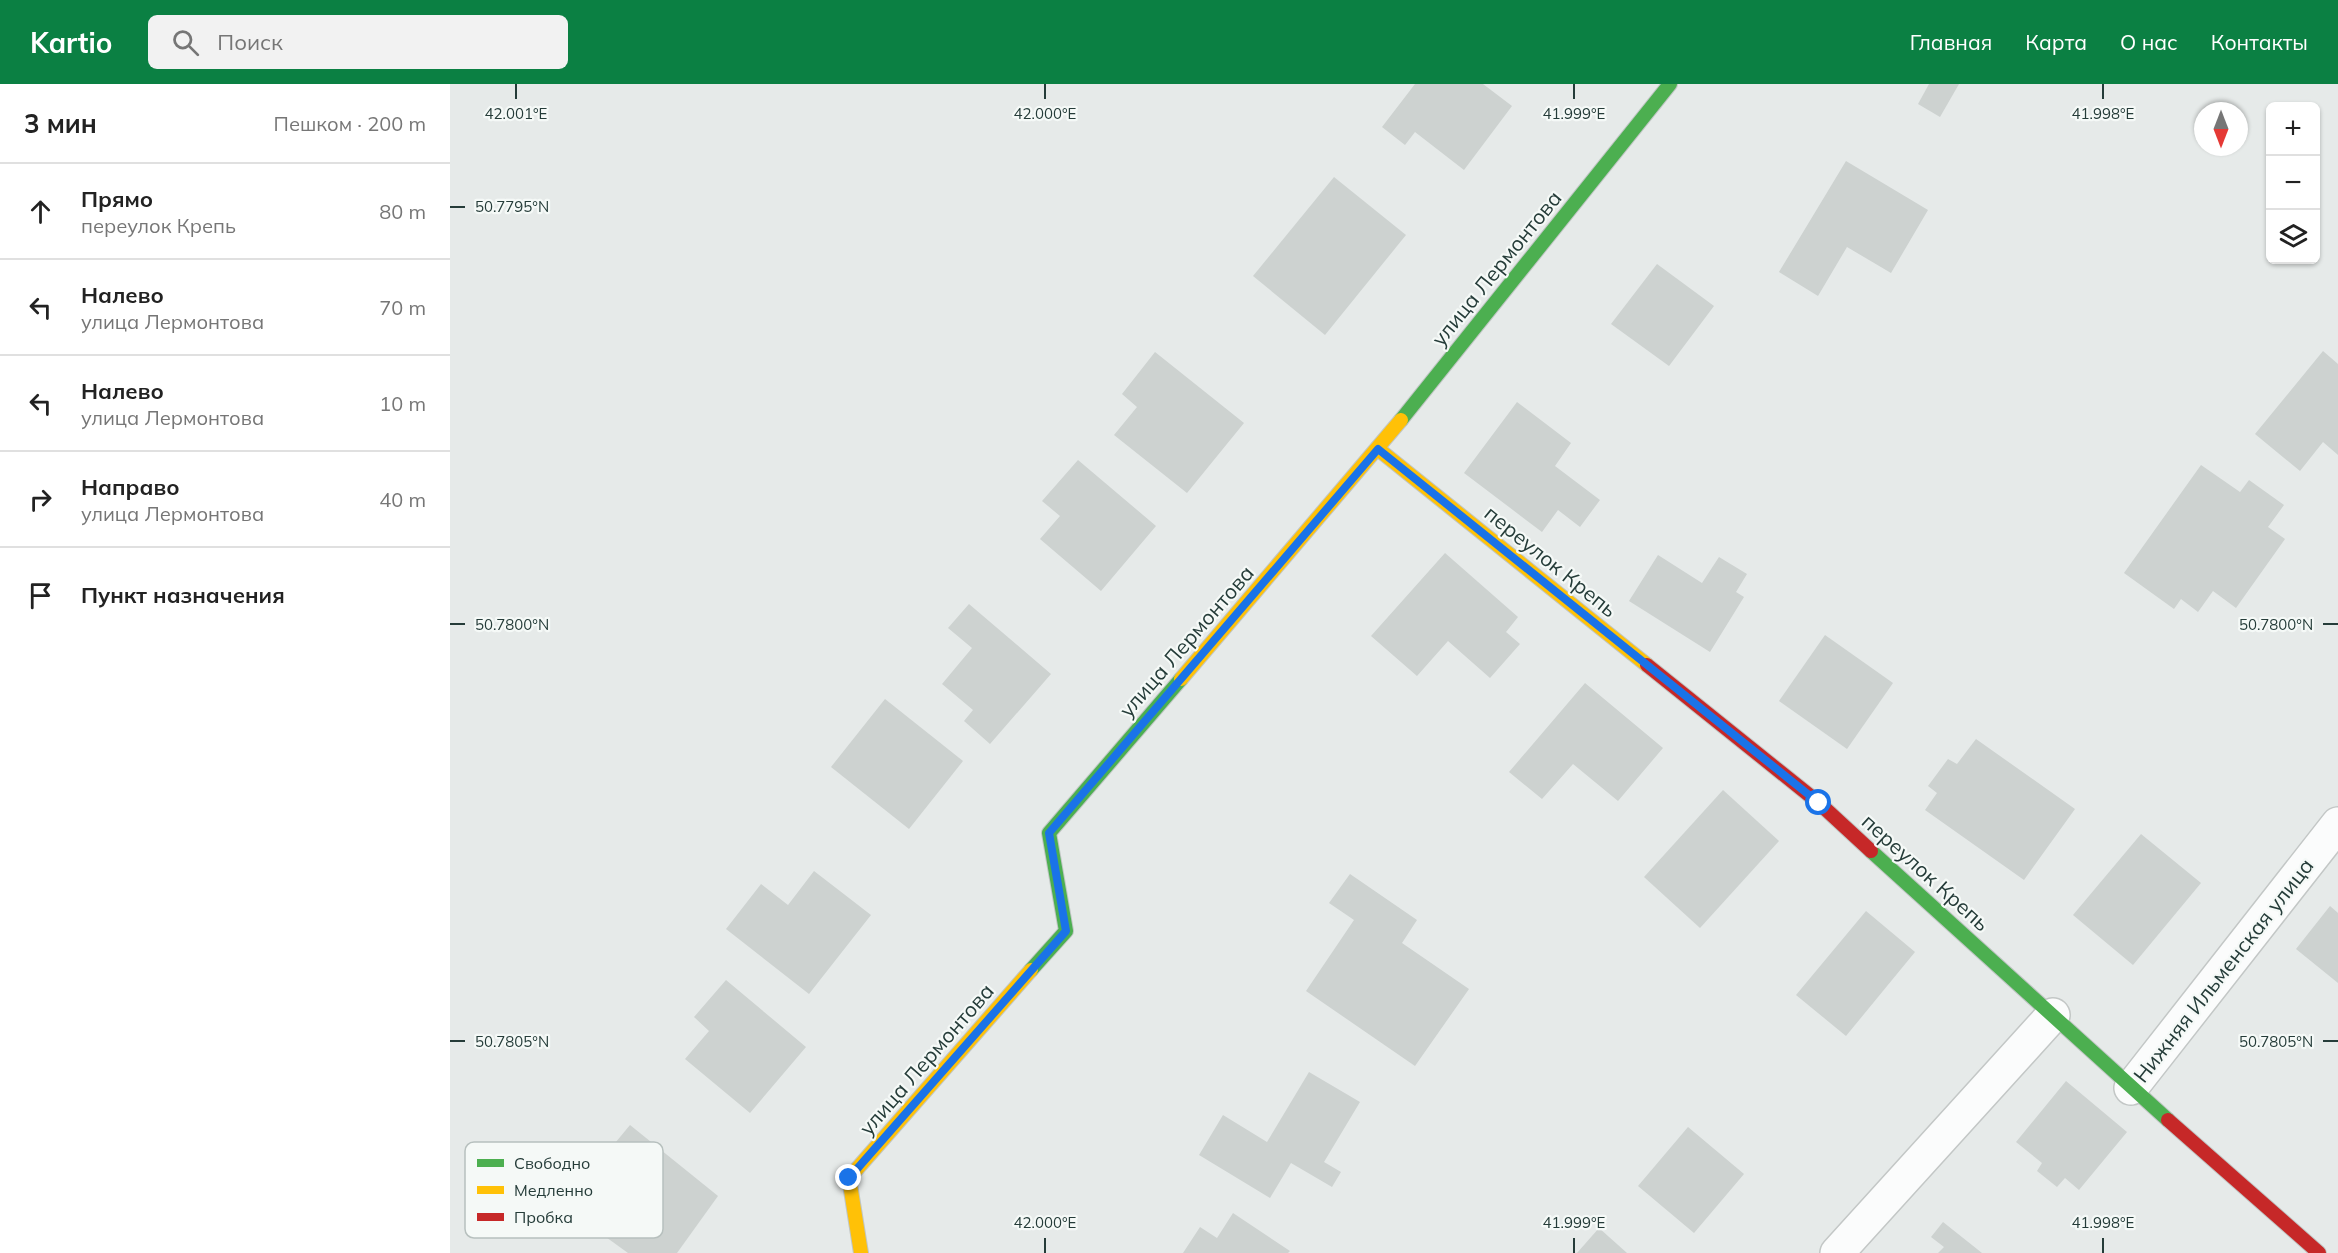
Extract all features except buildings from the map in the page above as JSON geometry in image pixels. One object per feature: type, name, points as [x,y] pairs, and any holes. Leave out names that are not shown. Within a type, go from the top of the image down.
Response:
[{"type":"street","name":"улица Лермонтова","points":[[861,1253],[849,1178],[1066,931],[1049,833],[1378,449],[1670,84]]},
{"type":"street","name":"переулок Крепь","points":[[1378,449],[1819,803],[2131,1088],[2319,1253]]},
{"type":"street","name":"Нижняя Ильменская улица","points":[[2131,1088],[2338,824]]},
{"type":"street","points":[[1837,1253],[2053,1015]]},
{"type":"traffic: fast","points":[[1401,420],[1670,84]]},
{"type":"traffic: fast","points":[[1031,970],[1066,931],[1049,833],[1181,679]]},
{"type":"traffic: fast","points":[[1871,851],[2168,1120]]},
{"type":"traffic: slow","points":[[1181,679],[1401,420]]},
{"type":"traffic: slow","points":[[1378,449],[1647,665]]},
{"type":"traffic: slow","points":[[861,1253],[849,1178],[1031,970]]},
{"type":"traffic: jam","points":[[1647,665],[1819,803],[1871,851]]},
{"type":"traffic: jam","points":[[2168,1120],[2319,1253]]},
{"type":"route","points":[[849,1178],[1066,931],[1049,833],[1378,449],[1819,803]]}]
